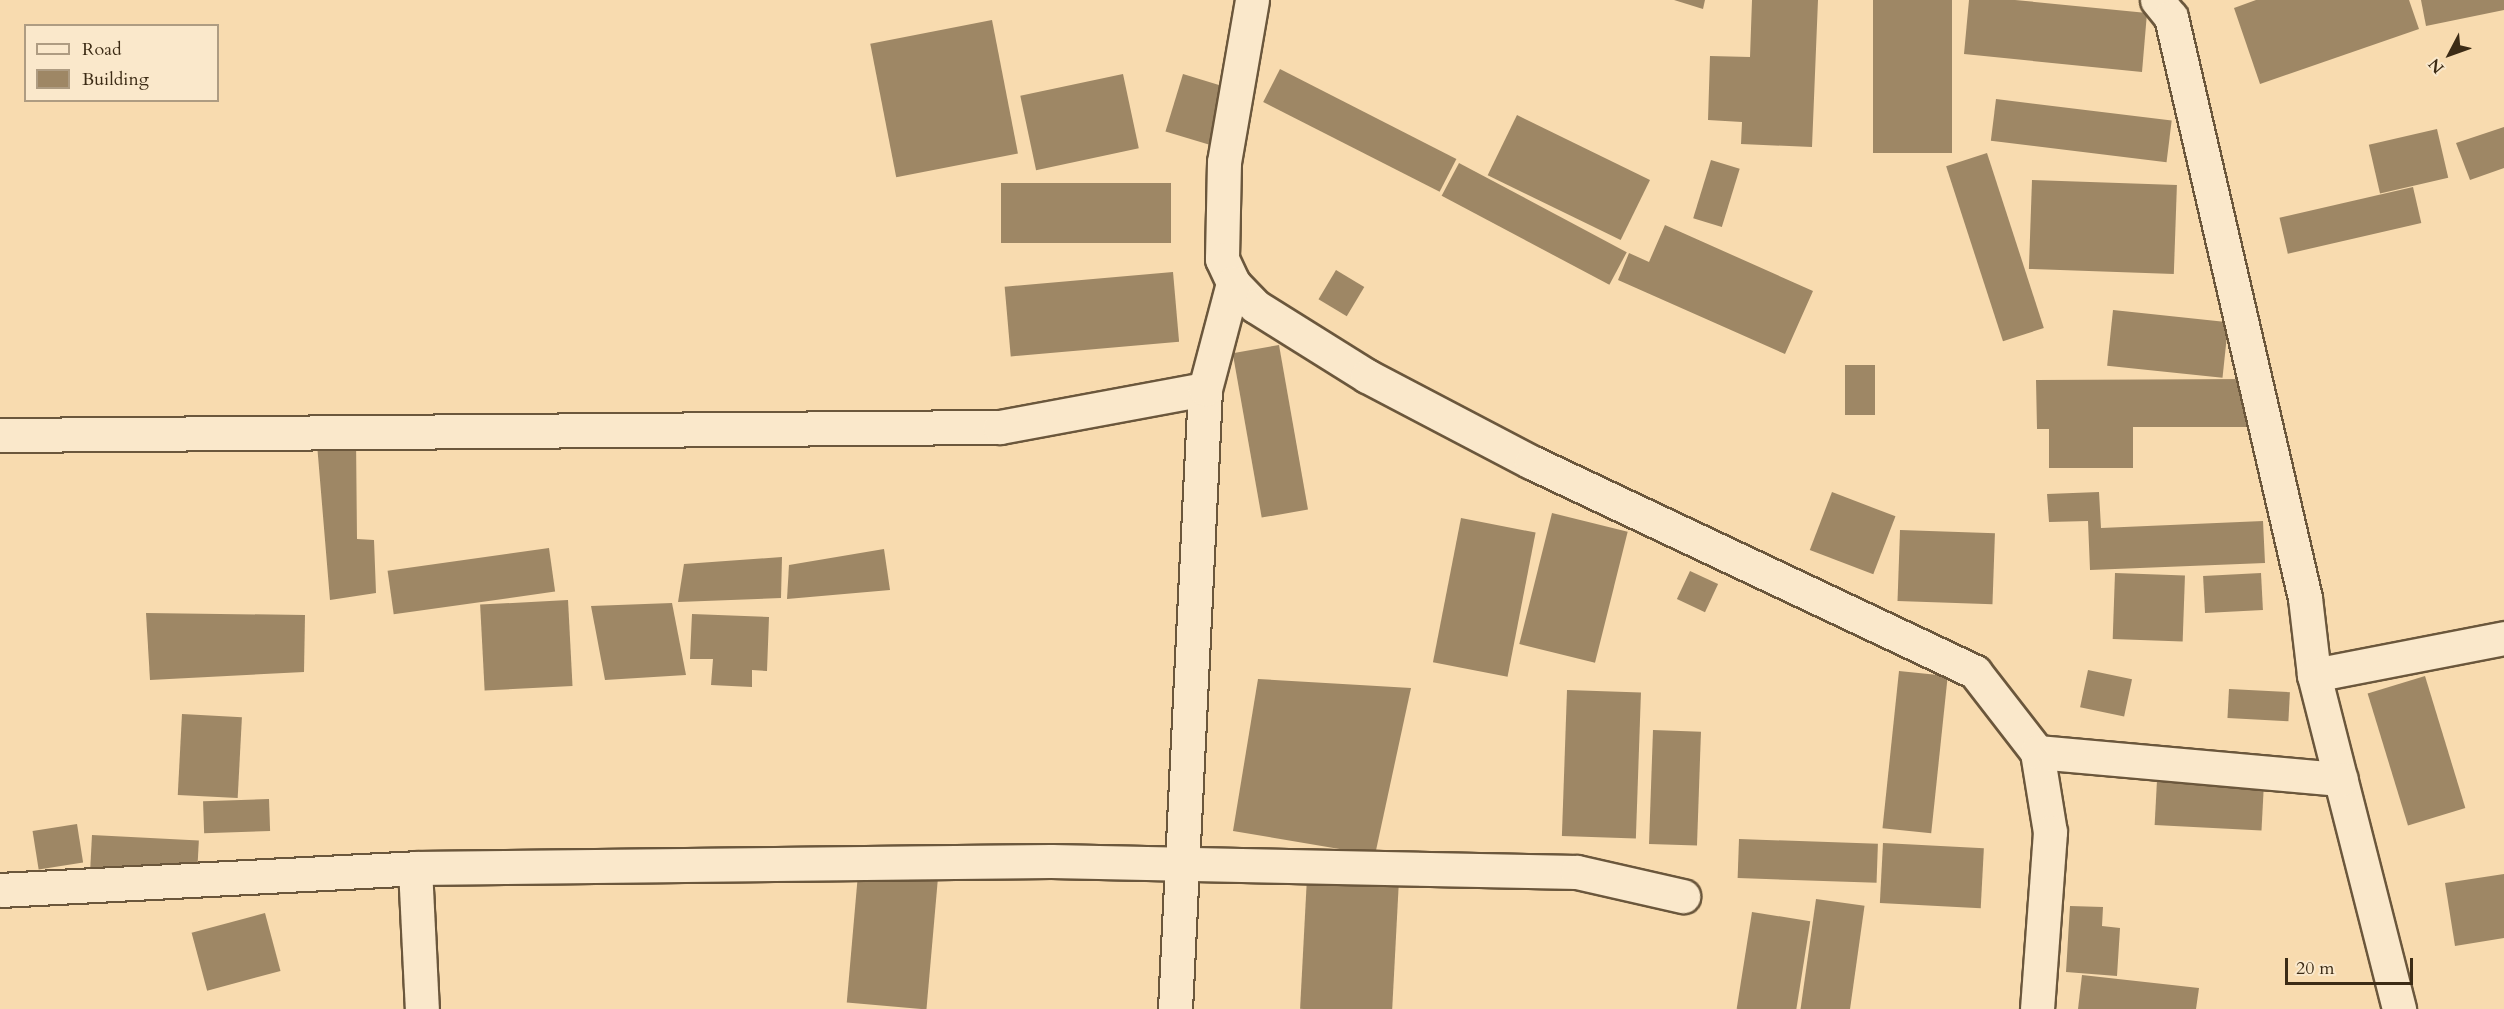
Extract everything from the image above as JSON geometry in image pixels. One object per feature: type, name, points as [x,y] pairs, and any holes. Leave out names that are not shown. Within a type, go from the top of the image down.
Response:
[{"type":"street","points":[[1252,0],[1224,162],[1222,259],[1233,282],[1255,306],[1366,376],[1542,467],[1975,672],[2037,752],[2050,832],[2037,1009]]},
{"type":"street","points":[[2157,0],[2170,17],[2305,598],[2314,675],[2398,1009]]},
{"type":"street","points":[[1175,1009],[1185,864],[1205,389],[1233,282]]},
{"type":"street","points":[[0,435],[1000,426],[1205,389]]},
{"type":"street","points":[[2314,675],[2504,638]]},
{"type":"street","points":[[2037,752],[2340,779]]},
{"type":"street","points":[[0,890],[415,868],[788,862],[1185,864],[1577,872],[1683,896]]},
{"type":"street","points":[[415,868],[422,1009]]},
{"type":"building","points":[[1674,0],[1705,0],[1703,9]]},
{"type":"building","points":[[1752,0],[1818,0],[1812,147],[1741,144],[1742,122],[1708,120],[1710,56],[1750,57]]},
{"type":"building","points":[[1873,0],[1952,0],[1952,153],[1873,153]]},
{"type":"building","points":[[1969,0],[2015,0],[2147,13],[2142,72],[1964,54]]},
{"type":"building","points":[[2256,0],[2409,0],[2419,29],[2260,84],[2234,8]]},
{"type":"building","points":[[2421,0],[2504,0],[2504,10],[2426,26]]},
{"type":"building","points":[[992,20],[1018,154],[896,177],[870,44]]},
{"type":"building","points":[[1280,69],[1456,159],[1440,192],[1263,102]]},
{"type":"building","points":[[1123,74],[1139,148],[1036,170],[1020,96]]},
{"type":"building","points":[[1183,74],[1228,88],[1210,145],[1165,131]]},
{"type":"building","points":[[1996,99],[2172,121],[2167,162],[1991,141]]},
{"type":"building","points":[[1517,115],[1650,180],[1621,240],[1488,175]]},
{"type":"building","points":[[2504,127],[2504,168],[2470,180],[2456,143]]},
{"type":"building","points":[[2437,129],[2448,178],[2380,193],[2369,145]]},
{"type":"building","points":[[1987,153],[2044,328],[2003,341],[1946,166]]},
{"type":"building","points":[[1711,160],[1740,169],[1722,227],[1693,218]]},
{"type":"building","points":[[1459,163],[1627,252],[1609,285],[1442,196]]},
{"type":"building","points":[[2032,180],[2177,185],[2174,274],[2029,269]]},
{"type":"building","points":[[1001,183],[1171,183],[1171,243],[1001,243]]},
{"type":"building","points":[[2413,187],[2421,223],[2288,254],[2280,218]]},
{"type":"building","points":[[1665,225],[1813,291],[1785,354],[1618,280],[1629,253],[1649,262]]},
{"type":"building","points":[[1336,270],[1364,287],[1347,316],[1318,299]]},
{"type":"building","points":[[1173,272],[1179,342],[1011,356],[1005,287]]},
{"type":"building","points":[[2113,310],[2228,322],[2223,378],[2107,366]]},
{"type":"building","points":[[1279,345],[1308,509],[1262,518],[1233,353]]},
{"type":"building","points":[[1845,365],[1875,365],[1875,415],[1845,415]]},
{"type":"building","points":[[2251,379],[2251,427],[2133,427],[2133,468],[2049,468],[2049,429],[2037,429],[2036,380]]},
{"type":"building","points":[[356,437],[357,539],[374,540],[376,593],[330,600],[317,444]]},
{"type":"building","points":[[1832,492],[1895,516],[1873,574],[1810,550]]},
{"type":"building","points":[[2099,492],[2101,528],[2263,521],[2265,563],[2090,570],[2088,521],[2049,522],[2047,494]]},
{"type":"building","points":[[1552,513],[1628,532],[1595,663],[1519,644]]},
{"type":"building","points":[[1461,518],[1536,533],[1508,677],[1433,662]]},
{"type":"building","points":[[1900,530],[1995,533],[1992,604],[1898,601]]},
{"type":"building","points":[[549,548],[555,592],[394,614],[388,571]]},
{"type":"building","points":[[884,549],[890,590],[787,599],[789,565]]},
{"type":"building","points":[[782,557],[781,598],[678,602],[684,564]]},
{"type":"building","points":[[1690,571],[1718,584],[1705,612],[1677,599]]},
{"type":"building","points":[[2115,573],[2185,575],[2183,641],[2113,639]]},
{"type":"building","points":[[2261,573],[2263,610],[2205,613],[2203,576]]},
{"type":"building","points":[[568,600],[573,686],[485,690],[480,605]]},
{"type":"building","points":[[672,603],[686,675],[605,680],[591,606]]},
{"type":"building","points":[[146,613],[305,615],[304,672],[150,680]]},
{"type":"building","points":[[692,614],[769,617],[767,671],[752,670],[752,687],[711,685],[713,659],[690,659]]},
{"type":"building","points":[[2088,670],[2132,679],[2124,717],[2080,707]]},
{"type":"building","points":[[1899,671],[1948,676],[1931,833],[1882,828]]},
{"type":"building","points":[[2425,676],[2465,808],[2408,826],[2368,694]]},
{"type":"building","points":[[1258,679],[1411,688],[1375,855],[1233,831]]},
{"type":"building","points":[[2229,689],[2290,692],[2288,721],[2227,718]]},
{"type":"building","points":[[1567,690],[1641,693],[1636,838],[1562,836]]},
{"type":"building","points":[[182,714],[242,717],[238,798],[178,795]]},
{"type":"building","points":[[1653,730],[1701,732],[1697,846],[1649,844]]},
{"type":"building","points":[[2157,780],[2264,786],[2261,831],[2155,825]]},
{"type":"building","points":[[269,799],[270,831],[204,833],[203,801]]},
{"type":"building","points":[[77,824],[83,863],[39,870],[33,831]]},
{"type":"building","points":[[92,835],[199,841],[197,876],[90,870]]},
{"type":"building","points":[[1739,839],[1878,844],[1877,883],[1738,878]]},
{"type":"building","points":[[1883,843],[1984,848],[1981,908],[1880,903]]},
{"type":"building","points":[[859,859],[939,866],[926,1009],[847,1002]]},
{"type":"building","points":[[2504,874],[2504,938],[2455,946],[2445,883]]},
{"type":"building","points":[[1307,877],[1399,882],[1392,1009],[1300,1009]]},
{"type":"building","points":[[1816,899],[1865,906],[1850,1009],[1801,1009]]},
{"type":"building","points":[[2070,906],[2103,907],[2102,926],[2120,928],[2117,976],[2066,972]]},
{"type":"building","points":[[1752,912],[1810,921],[1796,1009],[1737,1009]]},
{"type":"building","points":[[265,913],[281,971],[207,991],[192,933]]},
{"type":"building","points":[[2082,975],[2199,988],[2196,1009],[2078,1009]]}]
